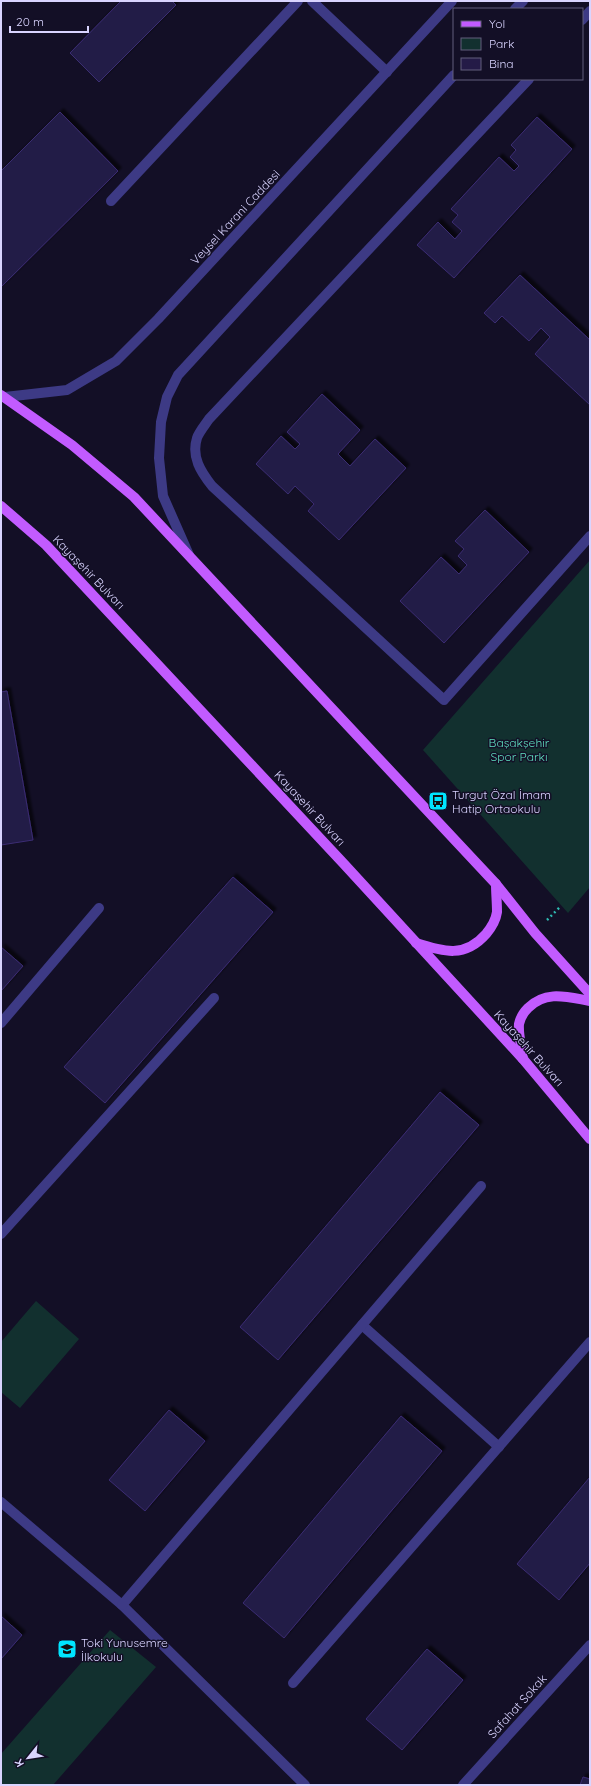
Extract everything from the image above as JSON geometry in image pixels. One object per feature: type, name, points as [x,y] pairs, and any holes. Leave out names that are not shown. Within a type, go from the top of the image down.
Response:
[{"type":"main road","points":[[3,396],[72,445],[134,497],[496,884],[535,932],[590,994]]},
{"type":"main road","name":"Kayaşehir Bulvarı","points":[[1,506],[46,545],[344,864],[522,1059],[590,1139]]},
{"type":"main road","points":[[415,942],[438,950],[463,951],[479,942],[490,929],[497,913],[496,884]]},
{"type":"main road","points":[[522,1059],[519,1023],[525,1011],[534,1002],[546,997],[560,995],[590,1001]]},
{"type":"street","points":[[111,201],[298,1]]},
{"type":"street","points":[[312,1],[386,72]]},
{"type":"street","name":"Veysel Karani Caddesi","points":[[3,396],[67,390],[116,361],[158,319],[452,1]]},
{"type":"street","points":[[583,19],[590,11]]},
{"type":"street","points":[[190,557],[163,496],[159,458],[161,422],[167,397],[178,375],[453,76]]},
{"type":"street","points":[[522,81],[209,419],[197,438],[196,459],[202,473],[212,486],[444,700],[590,536]]},
{"type":"street","points":[[1,1023],[99,908]]},
{"type":"street","points":[[1,1234],[214,998]]},
{"type":"street","points":[[122,1604],[481,1186]]},
{"type":"street","points":[[362,1325],[499,1447]]},
{"type":"street","points":[[293,1683],[590,1342]]},
{"type":"street","points":[[1,1502],[122,1604],[305,1785]]},
{"type":"street","name":"Safahat Sokak","points":[[463,1785],[590,1645]]},
{"type":"green space","name":"Başakşehir Spor Parkı","points":[[590,560],[590,887],[568,913],[423,750]]},
{"type":"green space","points":[[36,1301],[79,1339],[20,1408],[1,1392],[1,1342]]},
{"type":"green space","points":[[110,1630],[156,1667],[53,1785],[1,1785],[1,1754]]},
{"type":"building","points":[[121,1],[172,1],[176,5],[99,82],[70,53]]},
{"type":"building","points":[[60,112],[118,171],[1,287],[1,171]]},
{"type":"building","points":[[537,117],[572,149],[454,278],[417,245],[438,222],[455,239],[462,231],[452,222],[458,215],[451,209],[499,157],[514,171],[519,166],[510,157],[516,150],[511,145]]},
{"type":"building","points":[[520,275],[590,340],[590,405],[535,354],[550,337],[541,328],[529,341],[502,316],[495,323],[484,313]]},
{"type":"building","points":[[322,394],[360,430],[338,454],[350,466],[375,439],[406,468],[339,540],[308,511],[314,504],[295,486],[288,494],[256,464],[281,436],[295,449],[300,444],[287,432]]},
{"type":"building","points":[[485,510],[529,552],[444,643],[400,601],[441,557],[459,574],[467,565],[458,556],[464,549],[455,541]]},
{"type":"building","points":[[7,691],[33,840],[1,845],[1,692]]},
{"type":"building","points":[[233,877],[273,912],[105,1103],[64,1067]]},
{"type":"building","points":[[1,947],[23,966],[1,991]]},
{"type":"building","points":[[440,1092],[479,1125],[278,1360],[240,1327]]},
{"type":"building","points":[[169,1410],[205,1441],[145,1511],[109,1480]]},
{"type":"building","points":[[401,1416],[442,1451],[284,1638],[243,1603]]},
{"type":"building","points":[[590,1477],[590,1563],[559,1600],[517,1564]]},
{"type":"building","points":[[1,1616],[22,1635],[1,1659]]},
{"type":"building","points":[[427,1649],[463,1680],[402,1750],[366,1719]]},
{"type":"building","points":[[583,1777],[590,1779],[590,1785],[580,1785]]},
{"type":"place","name":"Turgut Özal İmam Hatip Ortaokulu","points":[[438,801]]},
{"type":"place","name":"Toki Yunusemre İlkokulu","points":[[67,1649]]}]
